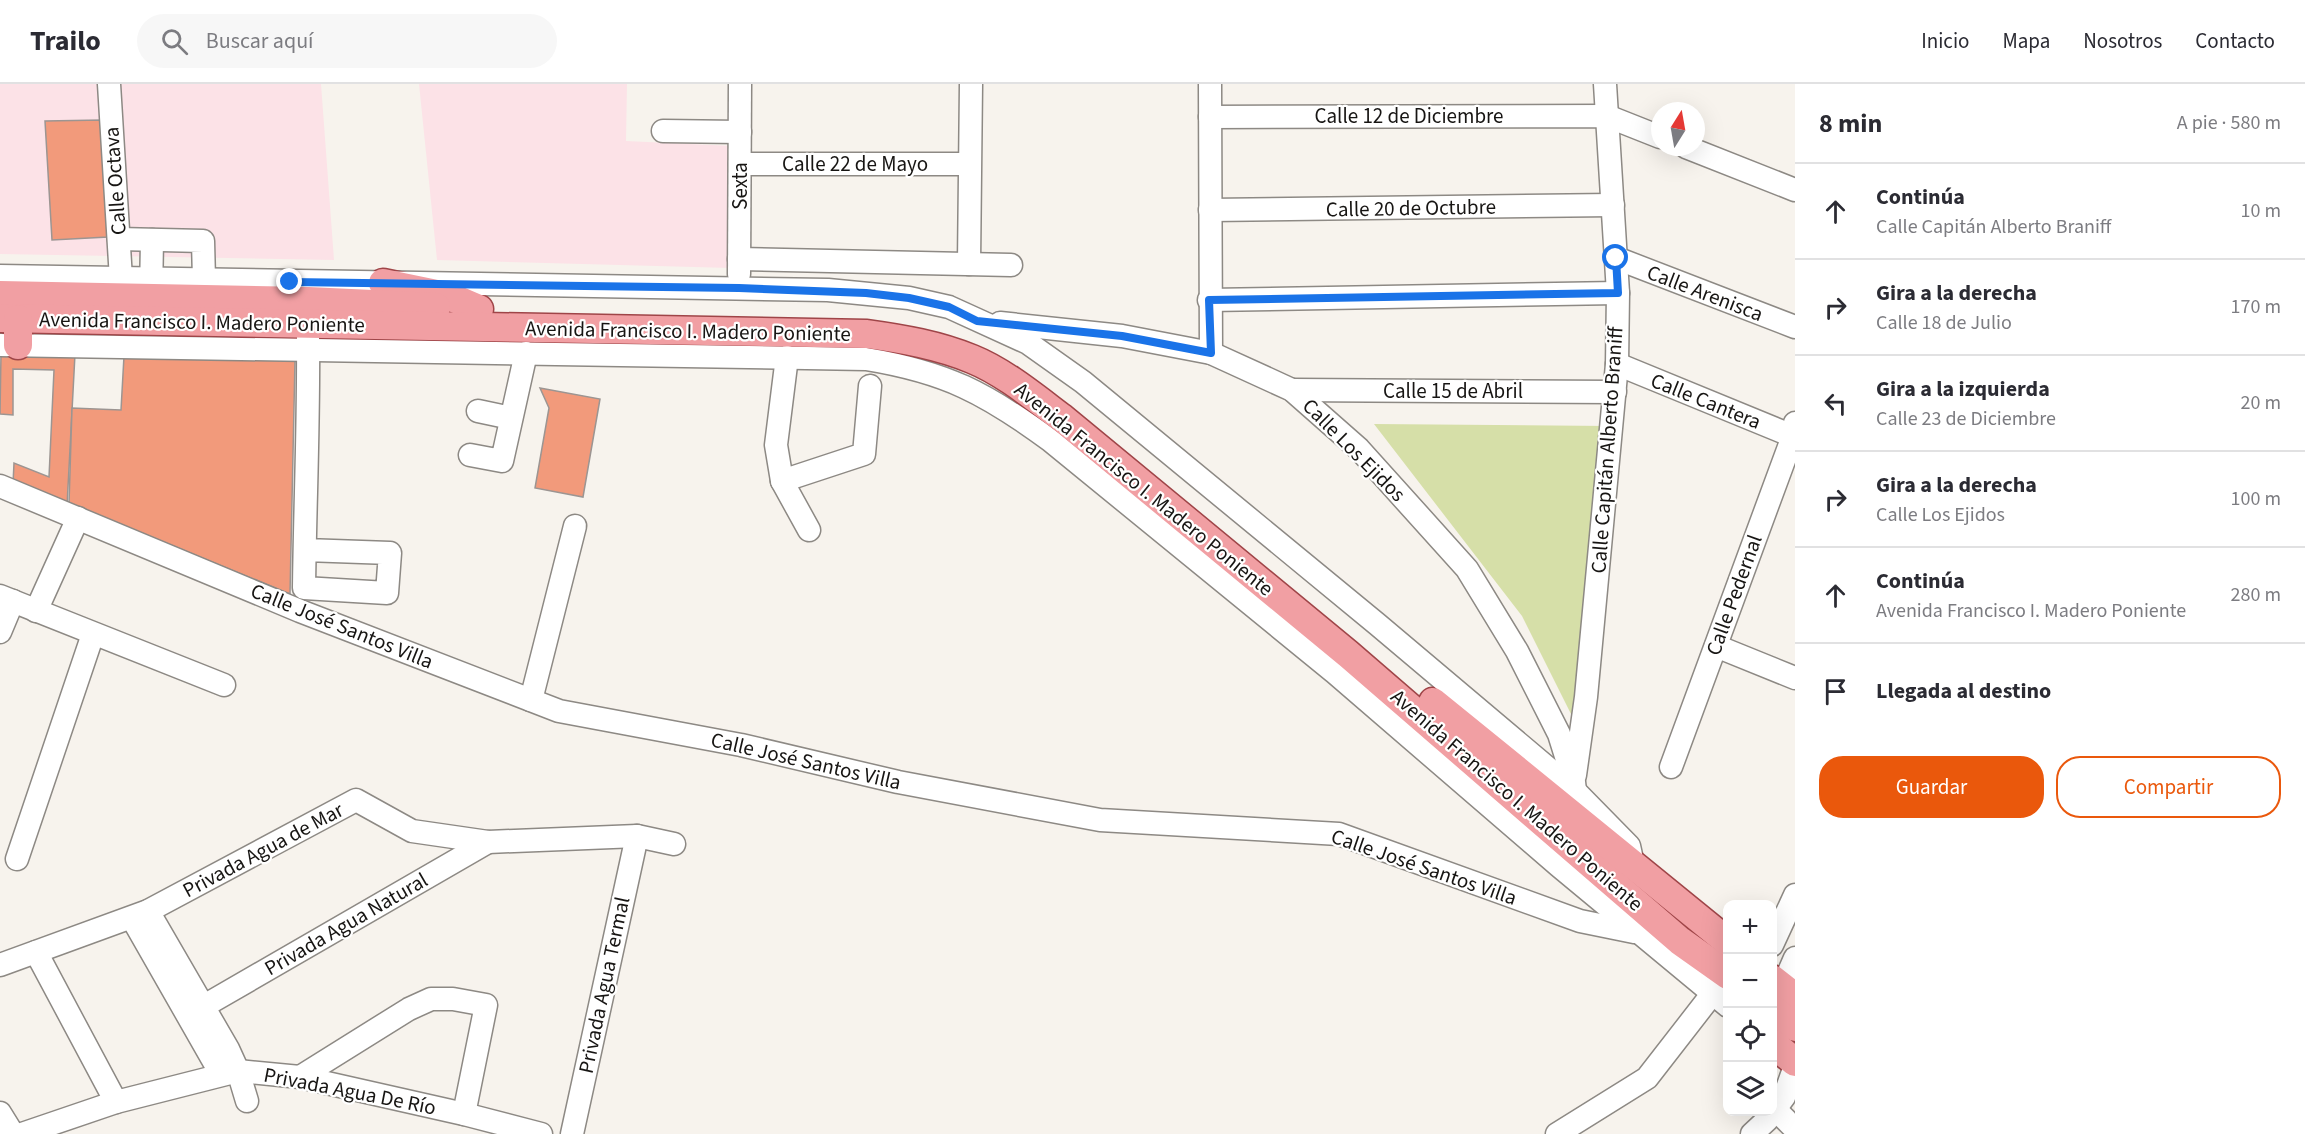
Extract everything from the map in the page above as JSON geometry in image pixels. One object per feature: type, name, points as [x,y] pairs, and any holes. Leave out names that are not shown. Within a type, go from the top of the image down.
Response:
[{"type":"main road","points":[[383,283],[451,297],[478,309]]},
{"type":"main road","name":"Avenida Francisco I. Madero Poniente","points":[[0,295],[79,287],[151,290],[301,311],[867,334],[907,340],[974,359],[1016,384],[1062,418],[1348,654],[1680,941],[1723,991]]},
{"type":"main road","name":"Avenida Francisco I. Madero Poniente","points":[[9,332],[301,311],[478,309],[868,318],[908,322],[977,342],[1023,367],[1071,404],[1723,938]]},
{"type":"main road","points":[[1587,861],[1591,876],[1627,914],[1639,933]]},
{"type":"main road","points":[[1782,995],[1795,1027]]},
{"type":"main road","points":[[1777,1047],[1795,1064]]},
{"type":"street","name":"Calle Octava","points":[[109,84],[121,279]]},
{"type":"street","name":"Sexta","points":[[739,288],[740,84]]},
{"type":"street","points":[[969,264],[971,84]]},
{"type":"street","points":[[1210,84],[1209,300],[1211,353]]},
{"type":"street","name":"Calle Capitán Alberto Braniff","points":[[1574,787],[1586,697],[1617,364],[1618,293],[1605,84]]},
{"type":"street","points":[[1607,116],[1651,133]]},
{"type":"street","name":"Calle 12 de Diciembre","points":[[1210,117],[1607,116]]},
{"type":"street","points":[[663,131],[740,132]]},
{"type":"street","points":[[1705,154],[1795,190]]},
{"type":"street","name":"Calle 22 de Mayo","points":[[740,164],[969,164]]},
{"type":"street","name":"Calle 20 de Octubre","points":[[1210,210],[1613,206]]},
{"type":"street","points":[[119,239],[203,242],[204,280]]},
{"type":"street","points":[[151,290],[152,240]]},
{"type":"street","name":"Calle Arenisca","points":[[1616,258],[1795,327]]},
{"type":"street","points":[[740,259],[1011,265]]},
{"type":"street","name":"Avenida Francisco I. Madero Poniente","points":[[0,276],[79,287],[121,279],[151,290],[204,280],[301,311],[383,283],[828,290],[909,298],[949,307],[1028,343],[1083,382],[1574,787],[1629,846],[1635,868]]},
{"type":"street","points":[[1209,300],[1618,293]]},
{"type":"street","points":[[305,550],[390,553],[387,593],[304,588],[301,311],[526,353],[866,359],[905,365],[969,387],[1010,411],[1060,449],[1334,672],[1639,933],[1723,991],[1647,1078],[1557,1134]]},
{"type":"street","name":"Calle Los Ejidos","points":[[977,321],[1122,336],[1211,353],[1292,390],[1359,449],[1467,569],[1517,651],[1559,734],[1574,787]]},
{"type":"street","points":[[470,455],[502,461],[526,353]]},
{"type":"street","points":[[787,357],[777,445],[782,481],[809,530]]},
{"type":"street","name":"Calle Cantera","points":[[1617,364],[1794,432]]},
{"type":"street","points":[[782,481],[864,454],[870,386]]},
{"type":"street","name":"Calle 15 de Abril","points":[[1292,390],[1615,392]]},
{"type":"street","points":[[477,411],[511,418]]},
{"type":"street","name":"Calle Pedernal","points":[[1671,767],[1794,432]]},
{"type":"street","name":"Calle José Santos Villa","points":[[0,486],[300,611],[559,711],[741,745],[898,782],[1100,820],[1339,834],[1580,921],[1639,933]]},
{"type":"street","points":[[36,611],[78,518]]},
{"type":"street","points":[[531,700],[575,526]]},
{"type":"street","points":[[0,632],[6,599],[224,685]]},
{"type":"street","points":[[17,859],[93,634]]},
{"type":"street","points":[[1716,646],[1795,678]]},
{"type":"street","name":"Privada Agua de Mar","points":[[0,965],[140,914],[356,800],[412,831],[488,842],[637,837],[674,844]]},
{"type":"street","name":"Privada Agua Termal","points":[[572,1134],[637,837]]},
{"type":"street","name":"Privada Agua Natural","points":[[204,1006],[488,842]]},
{"type":"street","points":[[1777,936],[1795,896]]},
{"type":"street","points":[[140,914],[204,1006],[228,1049],[230,1072]]},
{"type":"street","points":[[140,914],[247,1101]]},
{"type":"street","points":[[36,952],[116,1102]]},
{"type":"street","points":[[1782,995],[1795,958]]},
{"type":"street","points":[[300,1077],[409,1009],[431,999],[453,999],[486,1005],[464,1114]]},
{"type":"street","points":[[1777,1106],[1784,1097],[1795,1064]]},
{"type":"street","name":"Privada Agua De Río","points":[[22,1134],[116,1102],[230,1072],[300,1077],[541,1134]]},
{"type":"street","points":[[1777,1111],[1795,1130]]},
{"type":"street","points":[[0,1113],[13,1134]]},
{"type":"street","points":[[1752,1134],[1769,1116]]},
{"type":"shaded area","points":[[0,84],[321,84],[334,260],[0,254]]},
{"type":"shaded area","points":[[419,84],[627,84],[626,141],[733,146],[731,268],[437,260]]},
{"type":"green space","points":[[1374,424],[1609,426],[1572,716],[1522,616]]},
{"type":"building","points":[[102,120],[108,237],[52,240],[45,121]]},
{"type":"building","points":[[1,353],[75,354],[67,506],[13,484],[14,463],[49,477],[54,370],[13,369],[13,415],[0,414]]},
{"type":"building","points":[[124,356],[295,360],[290,594],[69,503],[72,408],[121,410]]},
{"type":"building","points":[[540,388],[600,399],[583,497],[535,488],[549,408]]},
{"type":"route","points":[[290,282],[828,290],[909,298],[949,307],[977,321],[1122,336],[1211,353],[1209,300],[1618,293],[1616,258]]}]
